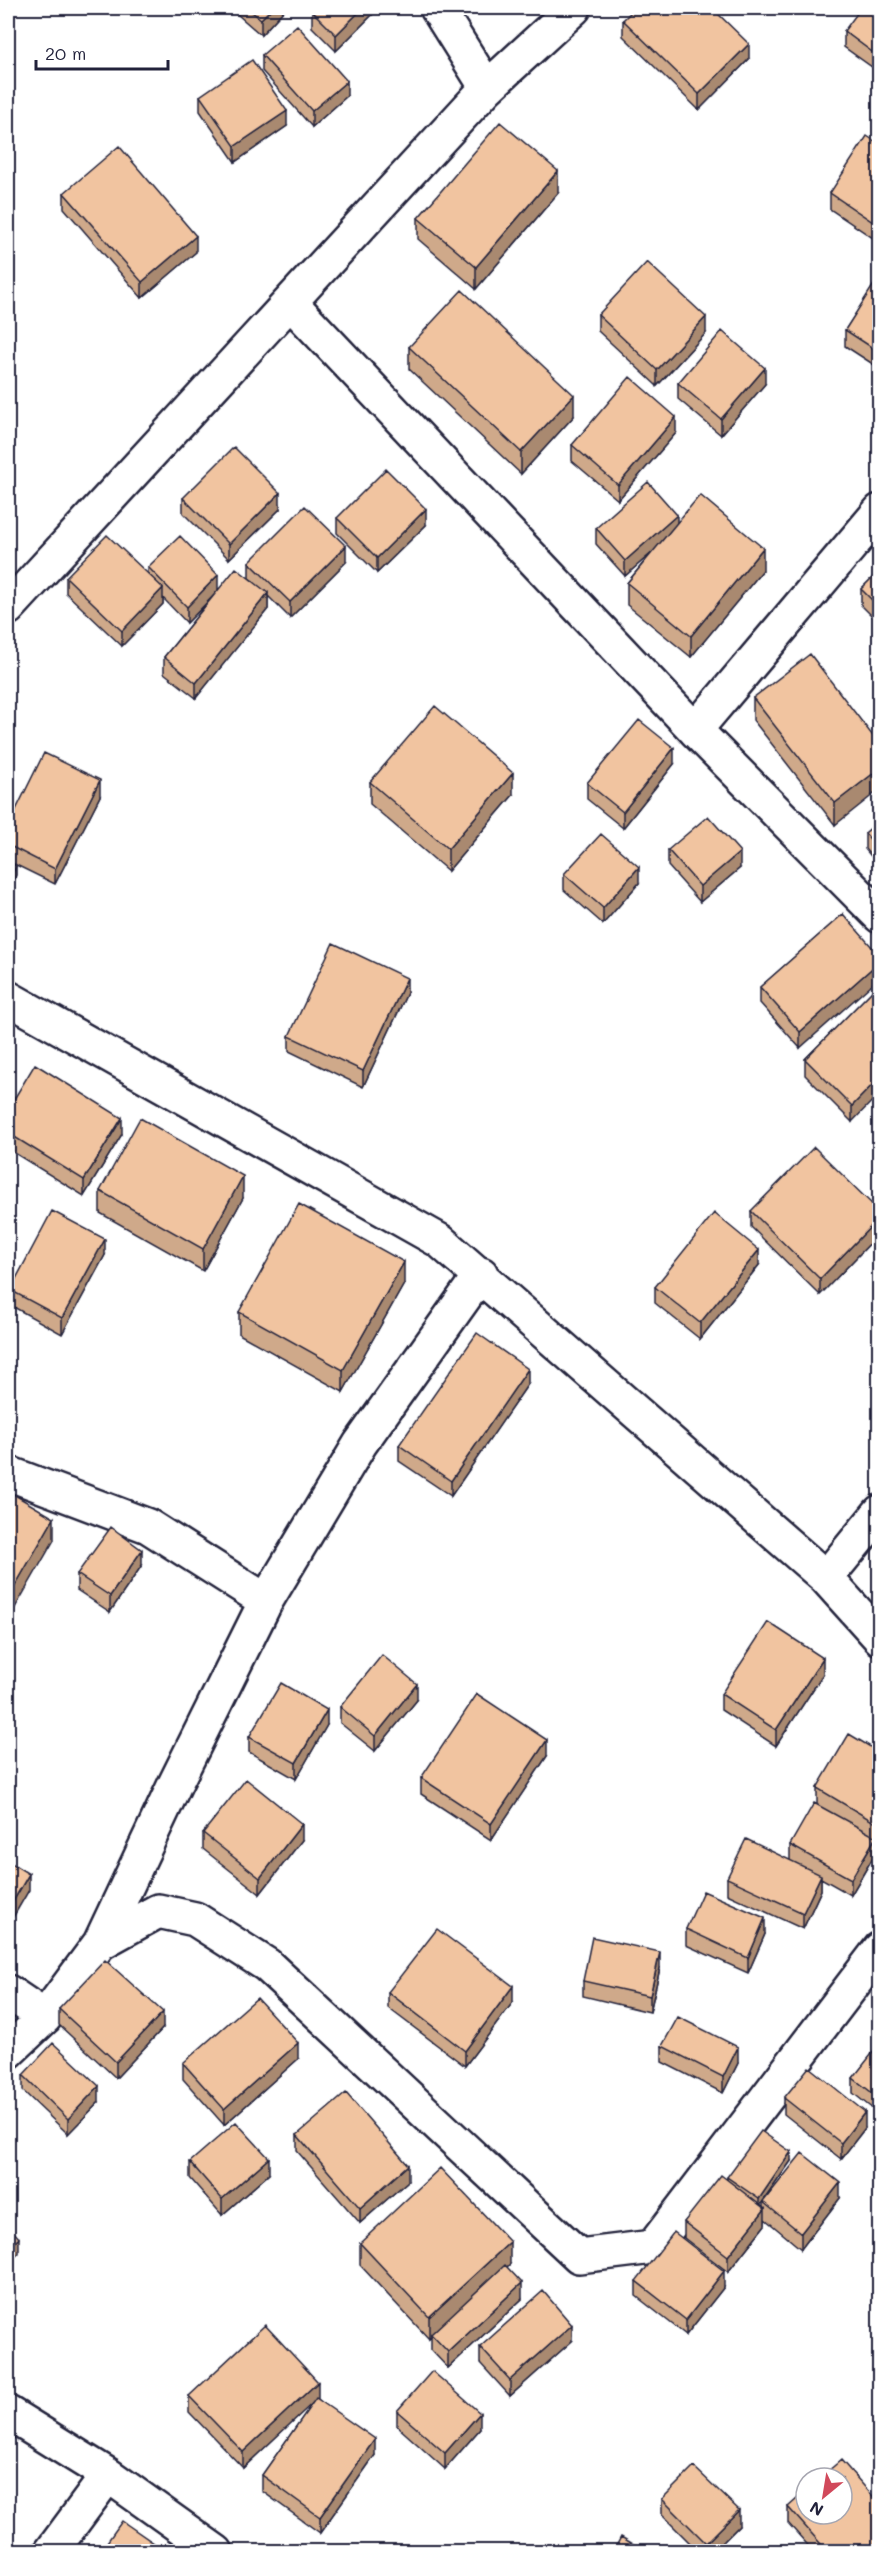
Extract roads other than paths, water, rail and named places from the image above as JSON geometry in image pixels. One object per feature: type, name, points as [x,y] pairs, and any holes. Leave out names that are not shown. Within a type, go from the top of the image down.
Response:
[{"type":"street","points":[[437,8],[487,88]]},
{"type":"street","points":[[12,593],[290,302],[487,88],[574,8]]},
{"type":"street","points":[[290,302],[695,730],[879,916]]},
{"type":"street","points":[[695,730],[879,511]]},
{"type":"street","points":[[8,998],[440,1240],[826,1578],[879,1638]]},
{"type":"street","points":[[8,2052],[45,2017],[100,1943],[175,1784],[266,1601],[360,1444],[481,1274]]},
{"type":"street","points":[[8,1473],[148,1526],[266,1601]]},
{"type":"street","points":[[826,1578],[879,1512]]},
{"type":"street","points":[[100,1943],[158,1911],[195,1919],[267,1965],[579,2256],[653,2247],[879,1949]]},
{"type":"street","points":[[8,1992],[45,2017]]},
{"type":"street","points":[[8,2413],[108,2475],[216,2552]]},
{"type":"street","points":[[51,2552],[108,2475]]}]
